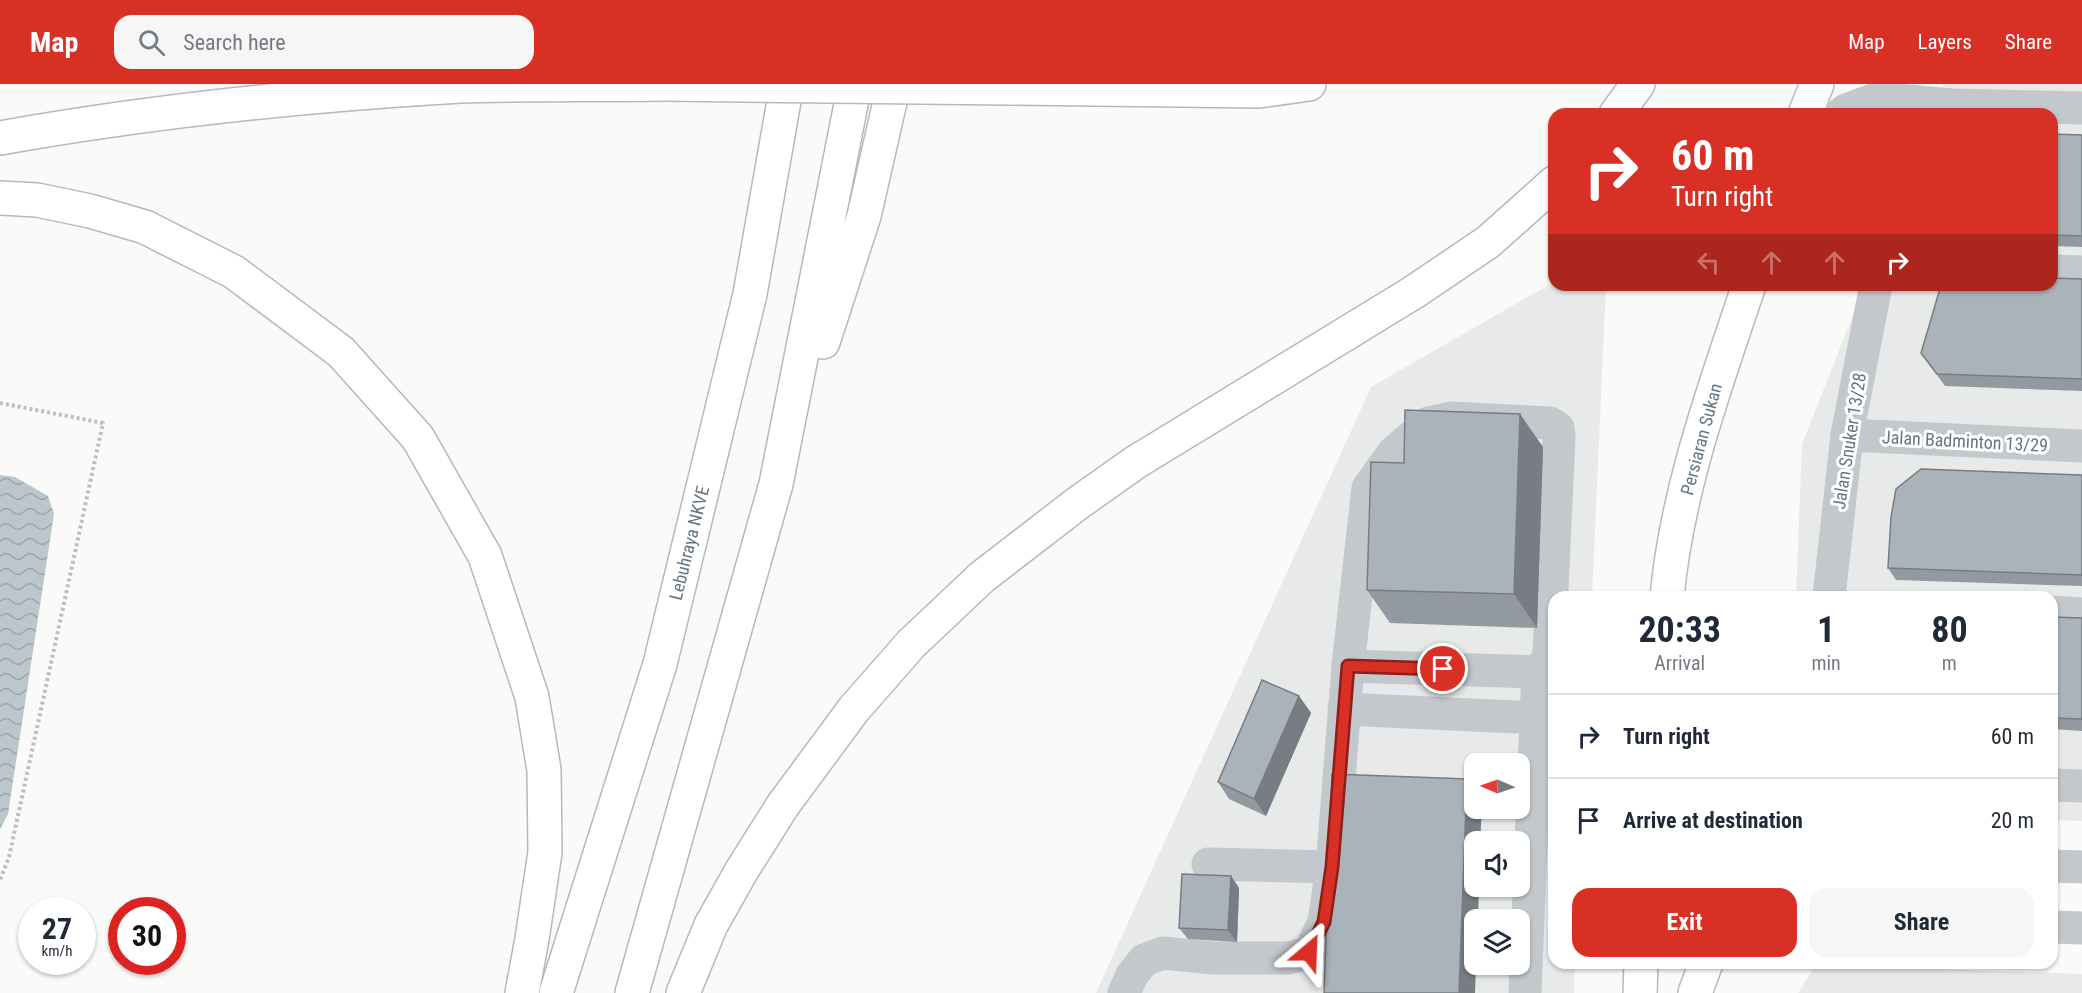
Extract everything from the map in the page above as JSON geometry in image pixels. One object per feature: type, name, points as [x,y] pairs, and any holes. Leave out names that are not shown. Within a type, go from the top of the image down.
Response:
[{"type":"main road","points":[[0,138],[195,109],[348,94],[462,86],[665,84],[1259,91],[1309,84]]},
{"type":"main road","name":"Lebuhraya NKVE","points":[[556,993],[660,664],[750,294],[787,84]]},
{"type":"main road","points":[[776,484],[855,84]]},
{"type":"main road","points":[[632,993],[776,484],[864,216],[894,84]]},
{"type":"main road","points":[[1620,108],[1638,84]]},
{"type":"main road","points":[[1807,108],[1817,84]]},
{"type":"main road","points":[[683,993],[716,916],[783,805],[861,701],[911,644],[982,577],[1078,502],[1136,462],[1414,292],[1488,242],[1548,188]]},
{"type":"main road","points":[[0,198],[38,200],[90,211],[145,227],[234,272],[341,351],[418,438],[485,556],[532,697],[544,770],[544,852],[522,993]]},
{"type":"main road","name":"Persiaran Sukan","points":[[1667,591],[1669,570],[1698,437],[1747,291]]},
{"type":"main road","points":[[1640,993],[1641,969]]},
{"type":"main road","points":[[1695,993],[1704,969]]},
{"type":"street","points":[[1851,108],[1878,98],[2082,108]]},
{"type":"street","points":[[2058,271],[2082,272]]},
{"type":"street","name":"Jalan Snuker 13/28","points":[[1830,591],[1847,435],[1875,291]]},
{"type":"street","points":[[1124,993],[1132,975],[1144,960],[1163,953],[1213,958],[1288,958],[1309,952],[1324,922],[1332,867],[1348,666],[1368,488],[1394,452],[1428,423],[1451,418],[1550,423],[1558,428],[1552,591]]},
{"type":"street","name":"Jalan Badminton 13/29","points":[[1847,435],[2082,446]]},
{"type":"street","points":[[2058,612],[2082,614]]},
{"type":"street","points":[[1525,993],[1541,926],[1542,839],[1536,718],[1539,672],[1548,656]]},
{"type":"street","points":[[1348,666],[1539,672]]},
{"type":"street","points":[[1344,710],[1536,718]]},
{"type":"street","points":[[2058,785],[2082,786]]},
{"type":"street","points":[[1208,864],[1332,867]]},
{"type":"street","points":[[2058,866],[2082,867]]},
{"type":"street","points":[[2058,927],[2082,928]]},
{"type":"path","points":[[0,403],[103,423],[9,857],[0,880]]},
{"type":"shaded area","points":[[1944,84],[2082,84],[2082,821],[2058,820],[2058,591],[1796,591],[1802,444],[1863,291],[2058,291],[2058,108],[1934,108]]},
{"type":"shaded area","points":[[1548,285],[1548,291],[1606,291],[1592,591],[1548,591],[1548,969],[1575,969],[1574,993],[1096,993],[1371,387]]},
{"type":"shaded area","points":[[1813,969],[1934,969],[2082,974],[2082,993],[1798,993]]},
{"type":"water","points":[[0,475],[15,477],[48,496],[54,514],[8,814],[0,829]]},
{"type":"building","points":[[2058,134],[2082,135],[2082,236],[2058,235]]},
{"type":"building","points":[[2058,278],[2082,279],[2082,379],[1937,374],[1921,353],[1939,291],[2058,291]]},
{"type":"building","points":[[1405,410],[1520,414],[1514,594],[1367,590],[1371,462],[1404,463]]},
{"type":"building","points":[[1921,469],[2082,475],[2082,575],[1888,568],[1891,517],[1896,489]]},
{"type":"building","points":[[2058,617],[2082,618],[2082,719],[2058,718]]},
{"type":"building","points":[[1262,680],[1299,696],[1254,799],[1218,782]]},
{"type":"building","points":[[1332,774],[1464,779],[1466,819],[1459,993],[1324,993]]},
{"type":"building","points":[[1182,874],[1231,876],[1228,930],[1179,928]]},
{"type":"route","points":[[1309,952],[1324,922],[1332,867],[1348,666],[1443,669]]}]
